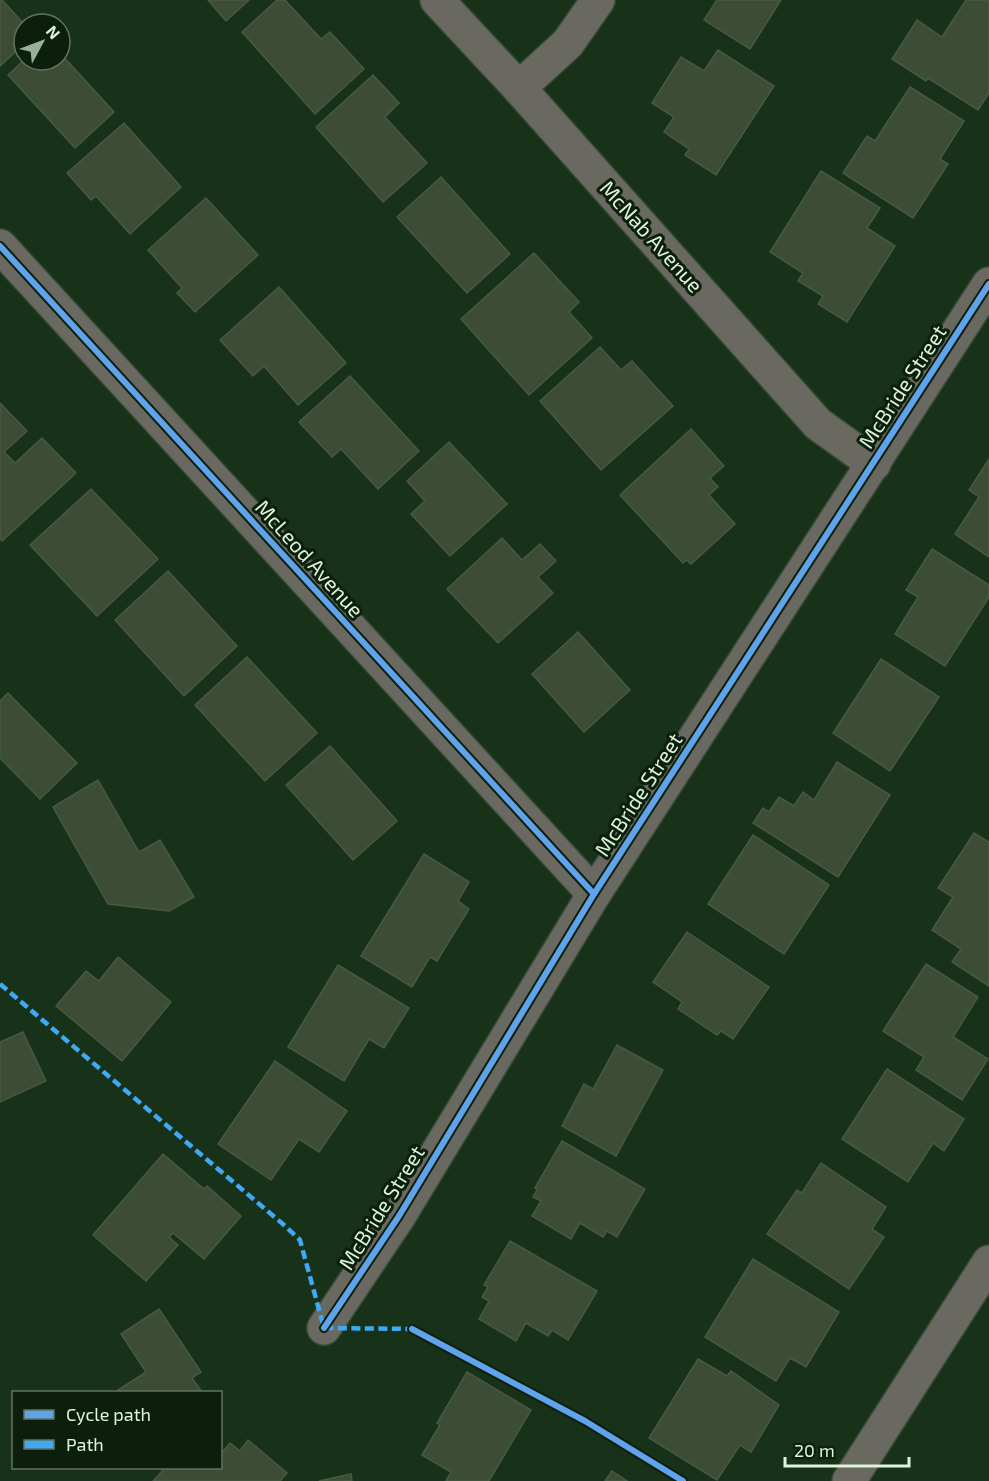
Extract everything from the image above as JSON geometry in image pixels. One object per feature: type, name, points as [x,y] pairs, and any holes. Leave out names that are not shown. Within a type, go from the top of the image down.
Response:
[{"type":"street","name":"McNab Avenue","points":[[437,0],[519,88],[818,424],[874,464]]},
{"type":"street","points":[[519,88],[568,43],[598,0]]},
{"type":"street","name":"McLeod Avenue","points":[[0,246],[594,894]]},
{"type":"street","name":"McBride Street","points":[[324,1328],[399,1215],[594,894],[989,284]]},
{"type":"street","points":[[849,1481],[989,1262]]},
{"type":"path","points":[[412,1329],[585,1421],[683,1481]]},
{"type":"building","points":[[0,0],[2,0],[13,12],[12,55],[0,66]]},
{"type":"building","points":[[208,0],[249,0],[226,21]]},
{"type":"building","points":[[277,0],[285,0],[321,39],[330,32],[364,69],[315,114],[242,32]]},
{"type":"building","points":[[717,0],[781,0],[750,49],[704,20]]},
{"type":"building","points":[[966,0],[989,0],[989,93],[978,110],[928,78],[926,81],[892,59],[917,20],[942,37]]},
{"type":"building","points":[[718,50],[774,86],[716,175],[685,155],[689,149],[664,132],[674,117],[652,103],[681,57],[704,71]]},
{"type":"building","points":[[72,66],[114,112],[75,148],[8,75],[12,71],[72,72]]},
{"type":"building","points":[[373,75],[399,103],[385,117],[427,163],[383,202],[316,127]]},
{"type":"building","points":[[910,87],[964,121],[940,159],[948,164],[913,218],[843,173],[867,136],[875,141]]},
{"type":"building","points":[[124,123],[181,187],[130,234],[96,196],[91,200],[67,173]]},
{"type":"building","points":[[821,171],[880,208],[867,228],[895,246],[847,322],[818,304],[823,296],[798,281],[803,273],[770,252]]},
{"type":"building","points":[[441,177],[510,254],[467,293],[397,217]]},
{"type":"building","points":[[206,198],[258,255],[195,312],[177,293],[182,288],[148,250]]},
{"type":"building","points":[[534,253],[579,302],[569,312],[592,338],[529,395],[461,319]]},
{"type":"building","points":[[279,287],[346,363],[298,405],[264,366],[253,376],[220,340]]},
{"type":"building","points":[[600,347],[621,370],[632,361],[673,406],[601,470],[540,401]]},
{"type":"building","points":[[350,376],[419,451],[378,489],[341,449],[332,457],[299,422]]},
{"type":"building","points":[[0,403],[27,431],[4,452],[15,463],[42,438],[76,473],[2,541],[0,539]]},
{"type":"building","points":[[691,429],[724,466],[710,478],[718,487],[709,495],[735,524],[691,564],[687,560],[683,563],[620,495]]},
{"type":"building","points":[[449,442],[507,504],[450,556],[411,514],[425,501],[407,481]]},
{"type":"building","points":[[989,459],[989,557],[955,534],[979,497],[969,490]]},
{"type":"building","points":[[91,489],[158,559],[97,616],[30,545]]},
{"type":"building","points":[[502,538],[522,560],[540,544],[556,561],[538,577],[553,593],[498,643],[447,589]]},
{"type":"building","points":[[932,549],[989,585],[989,597],[945,666],[895,634],[918,597],[906,590]]},
{"type":"building","points":[[168,571],[237,646],[184,696],[115,620]]},
{"type":"building","points":[[578,632],[630,690],[584,732],[532,674]]},
{"type":"building","points":[[247,657],[317,733],[265,781],[195,705]]},
{"type":"building","points":[[881,659],[939,697],[890,771],[833,733]]},
{"type":"building","points":[[8,693],[77,763],[40,799],[0,758],[0,701]]},
{"type":"building","points":[[330,746],[397,821],[353,860],[286,785]]},
{"type":"building","points":[[837,762],[890,795],[838,877],[753,823],[763,808],[769,812],[779,797],[794,806],[803,792],[814,800]]},
{"type":"building","points":[[98,780],[139,852],[160,840],[194,897],[169,911],[108,904],[53,807]]},
{"type":"building","points":[[974,833],[989,842],[989,986],[952,962],[961,949],[932,930],[953,897],[938,888]]},
{"type":"building","points":[[753,835],[829,885],[784,954],[708,904]]},
{"type":"building","points":[[424,854],[469,882],[458,901],[469,909],[437,961],[430,957],[412,987],[361,956]]},
{"type":"building","points":[[687,932],[769,987],[733,1039],[721,1031],[717,1035],[678,1009],[682,1002],[653,982]]},
{"type":"building","points":[[118,957],[171,1002],[122,1061],[56,1006],[86,971],[99,981]]},
{"type":"building","points":[[926,964],[978,997],[953,1037],[988,1059],[962,1100],[916,1070],[924,1057],[883,1031]]},
{"type":"building","points":[[338,965],[409,1008],[384,1048],[369,1039],[344,1081],[288,1047]]},
{"type":"building","points":[[23,1032],[46,1081],[0,1102],[0,1042]]},
{"type":"building","points":[[617,1045],[663,1070],[616,1156],[562,1126],[584,1084],[593,1089]]},
{"type":"building","points":[[275,1061],[347,1111],[319,1152],[299,1139],[271,1180],[218,1144]]},
{"type":"building","points":[[887,1069],[964,1119],[944,1151],[933,1143],[908,1182],[842,1139]]},
{"type":"building","points":[[562,1141],[645,1189],[617,1237],[607,1231],[603,1237],[580,1223],[571,1239],[532,1216],[541,1201],[533,1197],[537,1190],[535,1188]]},
{"type":"building","points":[[163,1154],[204,1189],[207,1186],[241,1216],[204,1259],[173,1233],[169,1237],[178,1245],[146,1281],[93,1235]]},
{"type":"building","points":[[821,1163],[886,1207],[872,1229],[884,1237],[849,1289],[767,1234],[797,1190],[802,1193]]},
{"type":"building","points":[[510,1241],[597,1291],[568,1340],[552,1330],[548,1336],[526,1323],[516,1341],[479,1319],[489,1301],[482,1297],[488,1287],[484,1285]]},
{"type":"building","points":[[753,1259],[839,1312],[806,1367],[790,1358],[776,1381],[705,1337]]},
{"type":"building","points":[[159,1309],[201,1372],[192,1378],[201,1391],[117,1391],[146,1372],[121,1334]]},
{"type":"building","points":[[698,1359],[727,1376],[731,1371],[779,1405],[751,1452],[740,1445],[717,1480],[649,1438]]},
{"type":"building","points":[[467,1372],[531,1410],[489,1481],[446,1481],[451,1472],[422,1455],[440,1425],[437,1423]]},
{"type":"building","points":[[248,1440],[287,1473],[280,1481],[153,1481],[164,1469],[222,1469],[222,1453],[230,1443],[240,1451]]},
{"type":"building","points":[[612,1471],[627,1481],[605,1481]]},
{"type":"building","points":[[351,1474],[352,1481],[319,1481]]},
{"type":"marked path","points":[[0,984],[300,1240],[324,1328],[412,1329]]},
{"type":"cycle path","points":[[0,246],[594,894]]},
{"type":"cycle path","points":[[324,1328],[399,1216],[594,894],[989,284]]},
{"type":"cycle path","points":[[412,1329],[585,1421],[683,1481]]}]
